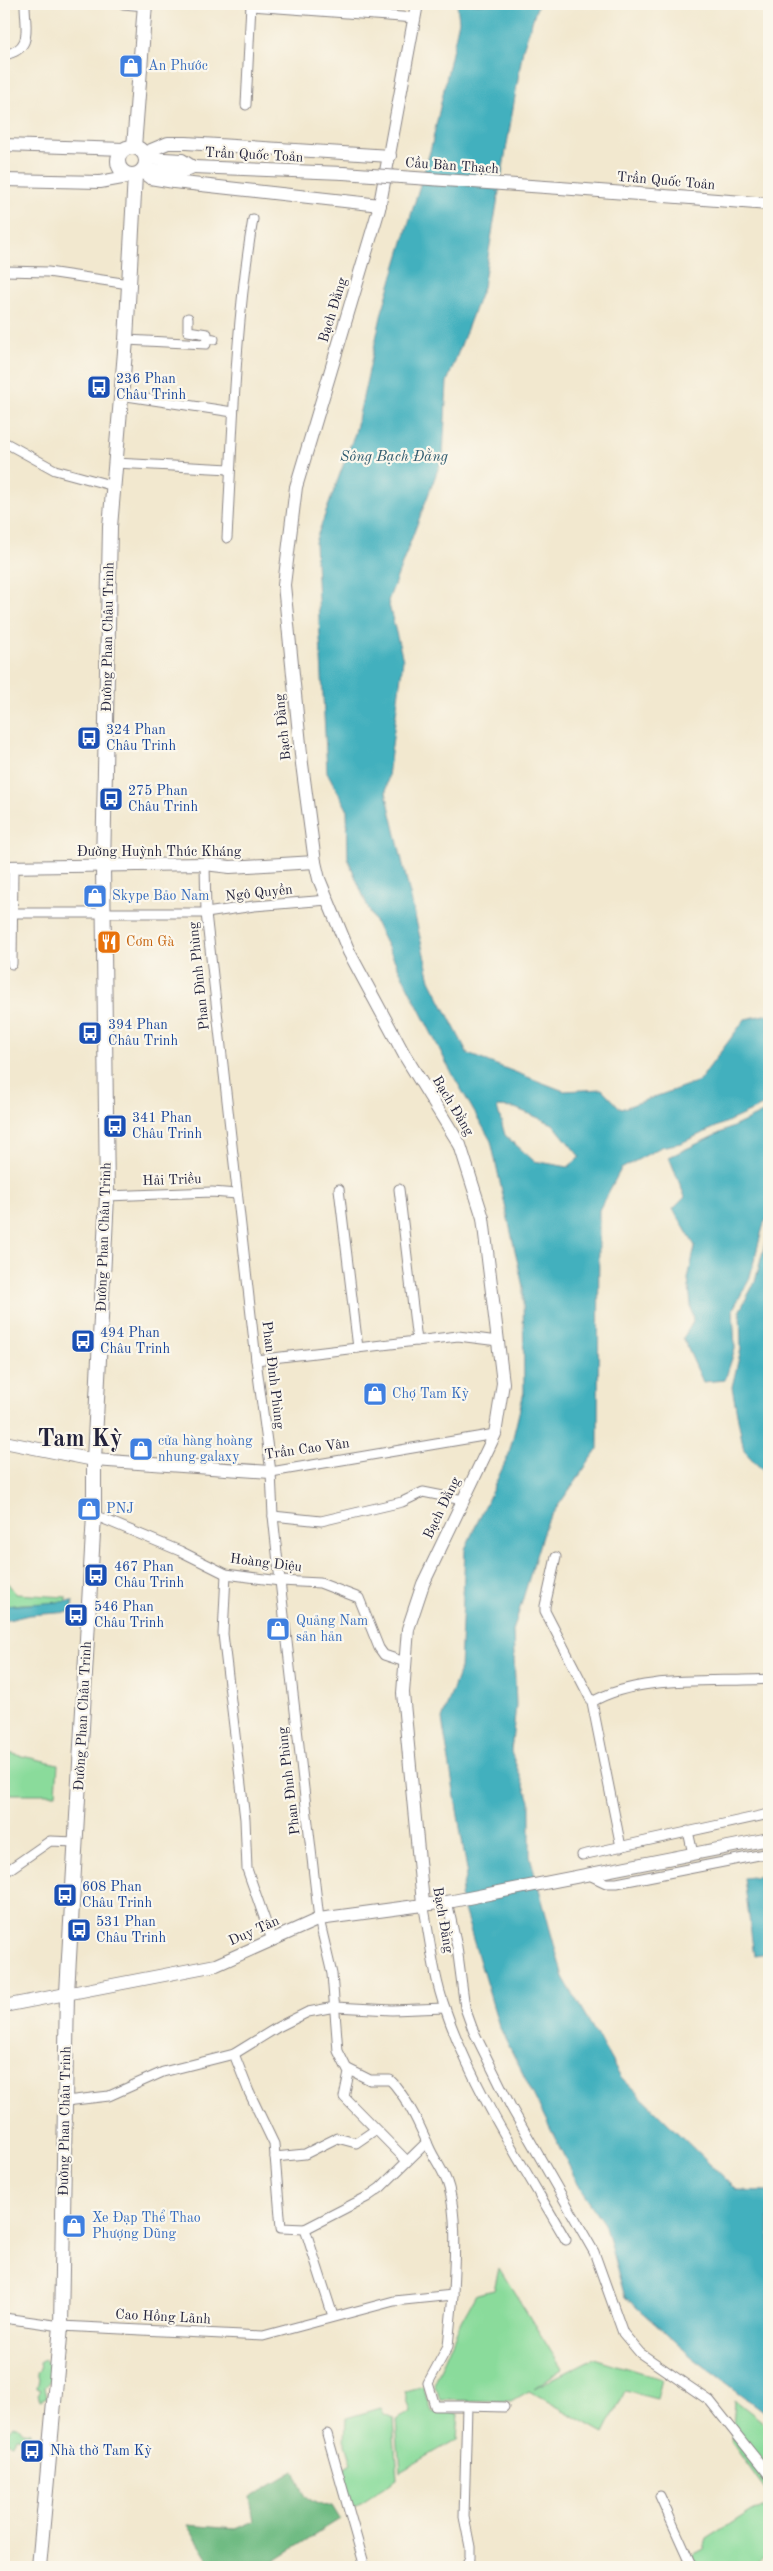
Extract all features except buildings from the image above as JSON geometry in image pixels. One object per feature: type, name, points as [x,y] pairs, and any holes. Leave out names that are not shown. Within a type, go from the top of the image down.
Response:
[{"type":"main road","name":"Đường Phan Châu Trinh","points":[[39,2567],[61,2326],[67,1993],[94,1515],[94,1460],[107,1196],[103,866],[110,526],[126,340],[138,163],[145,5]]},
{"type":"street","points":[[4,55],[16,52],[22,48],[25,39],[25,4]]},
{"type":"street","points":[[123,4],[145,5]]},
{"type":"street","name":"Bạch Đằng","points":[[417,4],[380,205],[296,487],[284,585],[315,862],[349,952],[396,1038],[460,1145],[483,1218],[503,1383],[495,1434],[422,1584],[408,1629],[403,1693],[423,1904],[445,2008],[482,2093],[566,2240]]},
{"type":"street","points":[[246,105],[251,5],[322,7],[415,18]]},
{"type":"street","points":[[4,180],[100,182],[138,163],[168,143],[390,156]]},
{"type":"street","points":[[4,145],[138,163],[150,178],[174,182],[380,205]]},
{"type":"street","name":"Trần Quốc Toản","points":[[138,163],[182,172],[193,167],[343,174]]},
{"type":"street","name":"Cầu Bàn Thạch","points":[[343,174],[560,188]]},
{"type":"street","name":"Trần Quốc Toản","points":[[560,188],[769,204]]},
{"type":"street","points":[[227,538],[235,362],[244,269],[253,219]]},
{"type":"street","points":[[4,271],[48,272],[129,284]]},
{"type":"street","points":[[126,340],[206,344],[210,339],[207,334],[188,331],[188,318]]},
{"type":"street","points":[[120,395],[233,412]]},
{"type":"street","points":[[4,442],[55,470],[114,486]]},
{"type":"street","points":[[115,463],[230,469]]},
{"type":"street","name":"Đường Huỳnh Thúc Kháng","points":[[8,867],[205,864],[230,867],[315,862]]},
{"type":"street","name":"Phan Đình Phùng","points":[[205,864],[206,913],[256,1360],[272,1472],[273,1516],[319,1919],[328,1952],[338,2051],[348,2069]]},
{"type":"street","points":[[8,867],[14,913],[12,964]]},
{"type":"street","name":"Ngô Quyền","points":[[14,913],[206,913],[254,906],[328,900]]},
{"type":"street","points":[[339,1188],[358,1348]]},
{"type":"street","points":[[399,1189],[417,1341]]},
{"type":"street","name":"Hải Triều","points":[[107,1196],[212,1192],[237,1194]]},
{"type":"street","points":[[256,1360],[458,1336],[498,1341]]},
{"type":"street","name":"Trần Cao Vân","points":[[4,1442],[94,1460],[272,1472],[495,1434]]},
{"type":"street","points":[[273,1516],[320,1520],[402,1502],[423,1492],[463,1500]]},
{"type":"street","name":"Hoàng Diệu","points":[[94,1515],[180,1551],[226,1574],[280,1581],[320,1583],[359,1598],[379,1648],[384,1655],[405,1662]]},
{"type":"street","points":[[556,1557],[545,1606],[546,1612],[592,1702],[621,1846]]},
{"type":"street","points":[[226,1574],[223,1634],[245,1819],[247,1869],[272,1940]]},
{"type":"street","points":[[592,1702],[614,1691],[659,1684],[769,1679]]},
{"type":"street","points":[[582,1855],[769,1814]]},
{"type":"street","points":[[688,1831],[692,1854]]},
{"type":"street","name":"Duy Tân","points":[[4,2006],[216,1965],[319,1919],[450,1901],[769,1839]]},
{"type":"street","points":[[4,1873],[50,1841],[76,1842]]},
{"type":"street","points":[[589,1875],[606,1883],[617,1883],[769,1853]]},
{"type":"street","points":[[450,1901],[465,2008],[473,2030],[511,2107],[594,2252],[623,2333],[640,2353],[710,2401],[769,2475]]},
{"type":"street","points":[[66,2101],[109,2096],[162,2072],[234,2054],[301,2015],[335,2007],[392,2010],[445,2008]]},
{"type":"street","points":[[234,2054],[249,2092],[274,2144],[281,2228],[305,2229],[367,2198],[390,2179],[406,2160],[427,2142]]},
{"type":"street","points":[[406,2160],[346,2101],[345,2092],[348,2069],[364,2078],[374,2081],[390,2080],[394,2084],[417,2116],[427,2142],[443,2170],[449,2188],[454,2225],[453,2295],[448,2346],[428,2383],[435,2406],[504,2407]]},
{"type":"street","points":[[275,2157],[305,2154],[337,2138],[356,2143],[375,2130]]},
{"type":"street","points":[[305,2229],[333,2316]]},
{"type":"street","name":"Cao Hồng Lãnh","points":[[4,2318],[61,2326],[263,2336],[394,2301],[453,2295]]},
{"type":"street","points":[[465,2567],[470,2558],[470,2547],[463,2508],[467,2406]]},
{"type":"street","points":[[328,2434],[365,2567]]},
{"type":"street","points":[[660,2496],[692,2567]]},
{"type":"green space","points":[[4,1562],[7,1582],[16,1594],[66,1597],[66,1603],[20,1604],[5,1607]]},
{"type":"green space","points":[[4,1752],[58,1764],[56,1794],[4,1794]]},
{"type":"green space","points":[[499,2268],[562,2369],[534,2388],[594,2358],[662,2379],[657,2399],[625,2391],[604,2433],[529,2391],[512,2401],[441,2400],[434,2384],[461,2321],[476,2294],[494,2290]]},
{"type":"green space","points":[[44,2360],[53,2366],[51,2381],[45,2387],[47,2397],[40,2400],[38,2394],[41,2390],[37,2388],[39,2380],[37,2372],[40,2369],[39,2363]]},
{"type":"green space","points":[[423,2386],[432,2412],[459,2413],[457,2439],[400,2472],[396,2420],[411,2412],[405,2391]]},
{"type":"green space","points":[[735,2400],[763,2422],[769,2431],[769,2495],[732,2443]]},
{"type":"green space","points":[[381,2408],[384,2414],[393,2418],[397,2479],[349,2511],[342,2470],[351,2464],[345,2444],[346,2418]]},
{"type":"green space","points":[[13,2426],[18,2426],[23,2432],[31,2433],[30,2438],[16,2437],[13,2444],[7,2442],[7,2433]]},
{"type":"green space","points":[[294,2471],[300,2486],[307,2496],[316,2503],[332,2506],[340,2519],[263,2567],[220,2567],[219,2562],[211,2563],[187,2525],[235,2529],[254,2521],[250,2497]]},
{"type":"green space","points":[[769,2507],[769,2554],[750,2567],[677,2567],[677,2563],[704,2549],[707,2539],[752,2510]]},
{"type":"water","name":"Sông Bạch Đằng","points":[[457,4],[538,4],[523,49],[483,287],[447,382],[443,456],[388,601],[403,660],[386,792],[430,980],[468,1054],[564,1091],[602,1089],[621,1109],[699,1081],[745,1019],[769,1014],[769,1103],[681,1143],[661,1147],[621,1169],[599,1210],[598,1449],[546,1523],[513,1631],[516,1705],[511,1752],[530,1801],[530,1856],[563,1977],[621,2077],[736,2190],[769,2191],[769,2415],[692,2357],[625,2297],[604,2224],[581,2190],[499,2026],[460,1896],[467,1870],[442,1719],[460,1670],[465,1549],[509,1454],[524,1392],[523,1287],[491,1141],[450,1070],[369,910],[348,859],[347,809],[327,772],[315,542],[355,433],[382,312],[431,148],[459,21]],"holes":[[[497,1107],[515,1108],[553,1124],[580,1157],[568,1167],[534,1161],[505,1135]]]},
{"type":"water","points":[[769,1110],[769,1216],[764,1223],[749,1280],[733,1309],[735,1349],[725,1380],[703,1382],[683,1338],[693,1322],[688,1279],[695,1246],[673,1209],[685,1197],[669,1157]]},
{"type":"water","points":[[769,1228],[769,1477],[744,1451],[732,1387],[741,1349],[740,1310],[755,1282]]},
{"type":"water","points":[[73,1601],[71,1612],[29,1615],[4,1621],[4,1606]]},
{"type":"water","points":[[769,1875],[769,1954],[754,1956],[744,1878]]},
{"type":"place","name":"An Phước","points":[[131,66]]},
{"type":"place","name":"236 Phan Châu Trinh","points":[[99,387]]},
{"type":"place","name":"324 Phan Châu Trinh","points":[[89,738]]},
{"type":"place","name":"275 Phan Châu Trinh","points":[[111,799]]},
{"type":"place","name":"Skype Bảo Nam","points":[[95,896]]},
{"type":"place","name":"Cơm Gà","points":[[109,942]]},
{"type":"place","name":"394 Phan Châu Trinh","points":[[90,1033]]},
{"type":"place","name":"341 Phan Châu Trinh","points":[[115,1126]]},
{"type":"place","name":"494 Phan Châu Trinh","points":[[83,1341]]},
{"type":"place","name":"Chợ Tam Kỳ","points":[[375,1394]]},
{"type":"place","name":"cửa hàng hoàng nhung galaxy","points":[[141,1449]]},
{"type":"place","name":"PNJ","points":[[89,1509]]},
{"type":"place","name":"467 Phan Châu Trinh","points":[[96,1575]]},
{"type":"place","name":"546 Phan Châu Trinh","points":[[76,1615]]},
{"type":"place","name":"Quảng Nam sản hản","points":[[278,1629]]},
{"type":"place","name":"608 Phan Châu Trinh","points":[[65,1895]]},
{"type":"place","name":"531 Phan Châu Trinh","points":[[79,1930]]},
{"type":"place","name":"Xe Đạp Thể Thao Phượng Dũng","points":[[74,2226]]},
{"type":"place","name":"Nhà thờ Tam Kỳ","points":[[32,2451]]},
{"type":"district","name":"Tam Kỳ","points":[[80,1440]]}]
